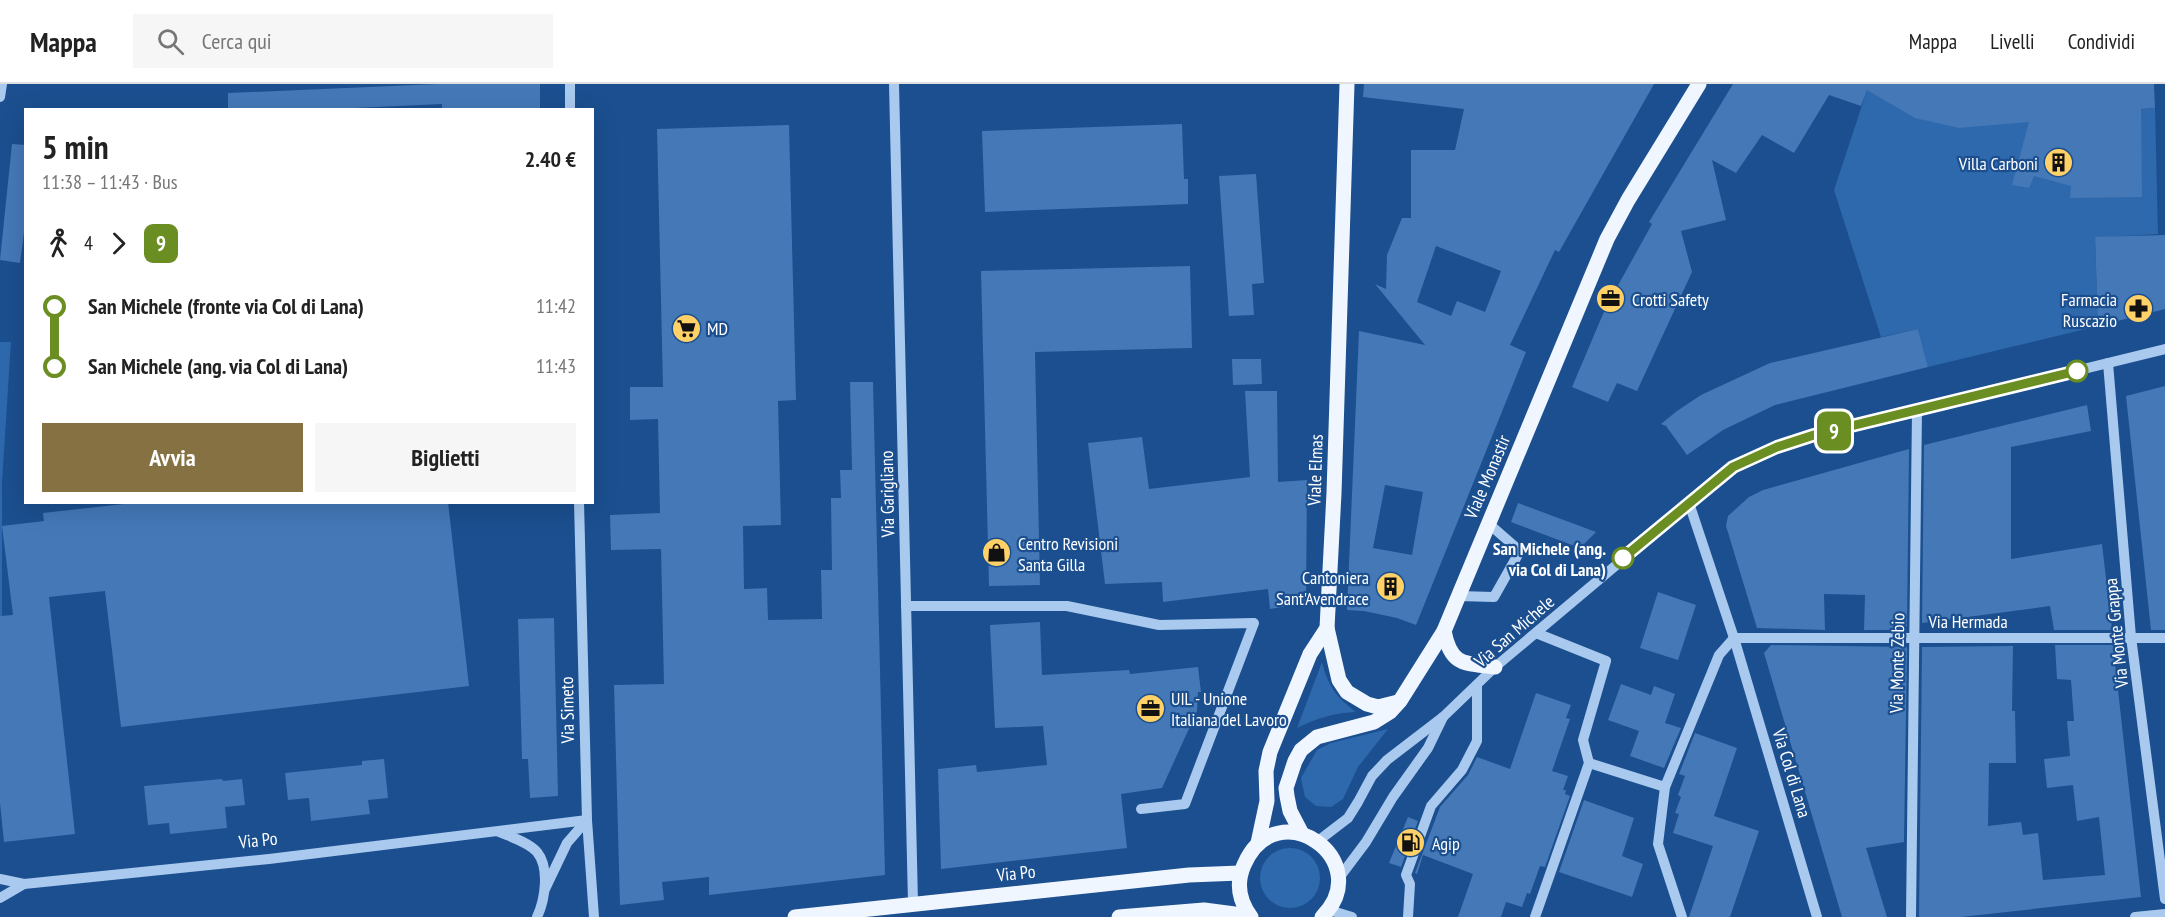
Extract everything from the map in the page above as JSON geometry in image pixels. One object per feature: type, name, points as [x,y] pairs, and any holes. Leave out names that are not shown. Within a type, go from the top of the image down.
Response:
[{"type":"main road","name":"Viale Elmas","points":[[1327,628],[1334,494],[1347,84]]},
{"type":"main road","name":"Viale Monastir","points":[[1302,834],[1290,811],[1286,788],[1290,772],[1301,750],[1317,737],[1374,722],[1390,712],[1400,701],[1444,631],[1608,239],[1628,200],[1699,84]]},
{"type":"main road","points":[[1327,628],[1339,680],[1347,692],[1367,705],[1378,707],[1400,701]]},
{"type":"main road","points":[[1258,843],[1267,801],[1266,771],[1270,752],[1310,654],[1327,628]]},
{"type":"main road","points":[[1444,631],[1447,648],[1456,658],[1466,663],[1495,667]]},
{"type":"main road","points":[[1250,917],[1241,903],[1240,873],[1258,843],[1273,834],[1288,831],[1318,841],[1334,859],[1339,878],[1334,898],[1326,913]]},
{"type":"main road","name":"Via Po","points":[[795,917],[1210,873],[1240,873]]},
{"type":"main road","points":[[1119,917],[1204,910],[1250,917]]},
{"type":"street","points":[[0,98],[2,84]]},
{"type":"street","points":[[570,84],[570,108]]},
{"type":"street","name":"Via Garigliano","points":[[894,84],[913,903]]},
{"type":"street","name":"Via San Michele","points":[[1318,841],[1348,818],[1372,776],[1387,760],[1443,717],[1495,667],[1733,467],[1777,447],[1814,435],[2165,349]]},
{"type":"street","name":"Via Monte Grappa","points":[[2108,363],[2131,637],[2165,899]]},
{"type":"street","name":"Via Monte Zebio","points":[[1911,917],[1917,410]]},
{"type":"street","name":"Via Col di Lana","points":[[1689,503],[1734,638],[1817,917]]},
{"type":"street","name":"Via Simeto","points":[[579,504],[587,820],[594,917]]},
{"type":"street","points":[[1458,596],[1494,597],[1520,551],[1489,524]]},
{"type":"street","points":[[906,606],[1067,606],[1159,625],[1254,623],[1185,804],[1141,809]]},
{"type":"street","points":[[1535,917],[1589,763],[1583,740],[1606,661],[1536,633]]},
{"type":"street","points":[[1682,917],[1658,844],[1665,787],[1719,655],[1734,638]]},
{"type":"street","name":"Via Hermada","points":[[1734,638],[2165,638]]},
{"type":"street","points":[[1408,917],[1410,884],[1406,875],[1431,806],[1462,770],[1477,741],[1477,685]]},
{"type":"street","name":"Via San Michele","points":[[1339,878],[1366,842],[1393,797],[1428,748],[1443,717]]},
{"type":"street","points":[[1589,763],[1665,787]]},
{"type":"street","points":[[543,893],[567,843],[587,820]]},
{"type":"street","name":"Via Po","points":[[0,879],[24,884],[269,859],[587,820]]},
{"type":"street","points":[[496,831],[517,839],[537,852],[543,865],[542,906],[537,917]]},
{"type":"street","name":"Via Po","points":[[0,898],[24,884]]},
{"type":"street","points":[[1326,913],[1352,917]]},
{"type":"street","points":[[2135,917],[2165,914]]},
{"type":"shaded area","points":[[1867,90],[2071,116],[2155,108],[2158,234],[2095,238],[2098,326],[1928,367],[1918,329],[1881,337],[1834,190]]},
{"type":"shaded area","points":[[0,342],[11,342],[2,482],[2,616],[0,616]]},
{"type":"shaded area","points":[[1322,662],[1334,690],[1356,712],[1326,717],[1297,728]]},
{"type":"shaded area","points":[[1388,729],[1358,767],[1343,799],[1331,807],[1316,806],[1305,797],[1301,778],[1317,750],[1331,743]]},
{"type":"shaded area","points":[[1284,848],[1296,848],[1312,856],[1318,866],[1320,878],[1318,890],[1312,900],[1296,908],[1284,908],[1268,900],[1260,884],[1260,872],[1268,856]]},
{"type":"building","points":[[438,84],[540,84],[540,108],[442,108],[442,104],[355,108],[228,108],[228,93]]},
{"type":"building","points":[[1364,84],[1654,84],[1559,252],[1555,250],[1510,345],[1526,352],[1416,625],[1397,618],[1347,610],[1359,331],[1425,345],[1375,284],[1386,289],[1387,255],[1402,218],[1411,218],[1411,150],[1455,150],[1464,109],[1363,97]],"holes":[[[1436,246],[1501,271],[1485,312],[1457,301],[1451,316],[1417,302]],[[1385,485],[1423,492],[1412,555],[1373,548]]]},
{"type":"building","points":[[1733,84],[2154,84],[2155,108],[2141,109],[2142,197],[2070,198],[2071,186],[2034,176],[2029,188],[2012,185],[2029,122],[1959,128],[1915,118],[1867,90],[1861,106],[1829,95],[1794,153],[1762,135],[1736,173],[1712,160],[1726,220],[1681,231],[1692,272],[1637,391],[1617,383],[1608,402],[1572,387],[1606,307],[1652,224],[1649,222]]},
{"type":"building","points":[[1182,124],[1184,179],[1188,179],[1188,204],[985,212],[982,131]]},
{"type":"building","points":[[789,125],[796,400],[778,401],[781,525],[743,526],[744,589],[767,588],[768,620],[822,619],[821,570],[832,570],[831,498],[841,498],[840,470],[852,470],[850,382],[873,382],[885,875],[709,895],[709,877],[662,882],[664,900],[620,905],[614,685],[664,684],[661,549],[611,550],[610,515],[660,513],[658,419],[630,420],[630,387],[663,387],[657,129]]},
{"type":"building","points":[[12,144],[24,145],[24,232],[20,263],[0,260]]},
{"type":"building","points":[[1256,174],[1264,283],[1252,284],[1254,315],[1229,316],[1219,176]]},
{"type":"building","points":[[2165,235],[2165,309],[2098,326],[2095,237]]},
{"type":"building","points":[[1190,266],[1192,348],[1035,352],[1040,585],[989,586],[981,271]]},
{"type":"building","points":[[1918,329],[1928,367],[1775,405],[1723,430],[1687,455],[1666,426],[1661,424],[1701,395],[1770,363]]},
{"type":"building","points":[[1232,359],[1261,359],[1262,384],[1233,385]]},
{"type":"building","points":[[2165,386],[2165,630],[2151,630],[2126,396]]},
{"type":"building","points":[[1245,391],[1277,391],[1278,482],[1307,480],[1306,603],[1270,609],[1268,589],[1163,602],[1162,582],[1105,584],[1088,443],[1142,437],[1149,489],[1250,477]]},
{"type":"building","points":[[2087,405],[2091,431],[2011,447],[2011,559],[2102,544],[2112,630],[2054,630],[2050,606],[1922,623],[1924,445]]},
{"type":"building","points":[[1909,449],[1907,626],[1897,627],[1897,630],[1864,630],[1865,595],[1824,594],[1825,630],[1757,628],[1726,526],[1728,516],[1749,497],[1763,490]]},
{"type":"building","points":[[1518,503],[1596,532],[1580,548],[1511,522]]},
{"type":"building","points":[[124,504],[448,504],[469,686],[121,727],[105,591],[49,597],[75,834],[4,842],[0,803],[0,616],[13,615],[2,526],[44,521],[43,513]]},
{"type":"building","points":[[1658,592],[1696,605],[1678,660],[1640,648]]},
{"type":"building","points":[[554,618],[558,796],[530,798],[528,759],[522,759],[518,619]]},
{"type":"building","points":[[1040,622],[1042,675],[1129,670],[1130,674],[1198,667],[1201,692],[1198,692],[1197,711],[1162,788],[1121,794],[1127,848],[941,869],[938,769],[976,765],[977,772],[1047,765],[1043,726],[995,728],[990,625]]},
{"type":"building","points":[[1771,645],[1907,647],[1904,842],[1866,848],[1887,917],[1842,917],[1764,653]]},
{"type":"building","points":[[2055,645],[2113,645],[2141,897],[1961,917],[1919,917],[1922,647],[2013,646],[2012,711],[2015,711],[2016,763],[1989,763],[1988,826],[2021,822],[2023,835],[2038,833],[2043,880],[2105,875],[2099,817],[2077,821],[2073,785],[2047,788],[2044,759],[2070,756],[2067,721],[2074,721],[2071,680],[2057,679]]},
{"type":"building","points":[[1621,684],[1651,695],[1654,686],[1675,694],[1665,723],[1681,728],[1664,768],[1630,756],[1639,731],[1608,720]]},
{"type":"building","points":[[1536,693],[1571,705],[1566,718],[1570,719],[1552,771],[1568,776],[1563,790],[1566,790],[1565,794],[1570,796],[1545,867],[1540,866],[1530,894],[1527,893],[1522,907],[1506,902],[1501,917],[1458,917],[1473,874],[1423,855],[1417,874],[1415,873],[1440,807],[1468,775],[1477,757],[1510,769]]},
{"type":"building","points":[[1695,733],[1737,748],[1714,816],[1759,831],[1730,917],[1689,917],[1713,846],[1673,833],[1679,814],[1675,813],[1681,797],[1678,795],[1685,776],[1679,774]]},
{"type":"building","points":[[384,759],[388,798],[368,800],[370,814],[311,821],[309,798],[288,800],[285,773],[362,765],[362,761]]},
{"type":"building","points":[[222,779],[223,781],[242,779],[245,805],[225,807],[227,828],[170,834],[169,823],[148,825],[144,786]]},
{"type":"building","points":[[1584,800],[1634,818],[1622,856],[1643,864],[1632,897],[1559,872]]},
{"type":"building","points":[[1408,817],[1418,821],[1401,867],[1389,863]]},
{"type":"bus line","name":"9","points":[[1623,558],[1733,467],[1777,447],[1814,435],[2077,371]]},
{"type":"place","name":"Villa Carboni","points":[[2059,163]]},
{"type":"place","name":"Crotti Safety","points":[[1611,299]]},
{"type":"place","name":"Farmacia Ruscazio","points":[[2138,309]]},
{"type":"place","name":"MD","points":[[686,328]]},
{"type":"place","name":"Centro Revisioni Santa Gilla","points":[[997,553]]},
{"type":"place","name":"San Michele (ang. via Col di Lana)","points":[[1623,558]]},
{"type":"place","name":"Cantoniera Sant'Avendrace","points":[[1390,587]]},
{"type":"place","name":"UIL - Unione Italiana del Lavoro","points":[[1150,708]]},
{"type":"place","name":"Agip","points":[[1411,843]]}]
